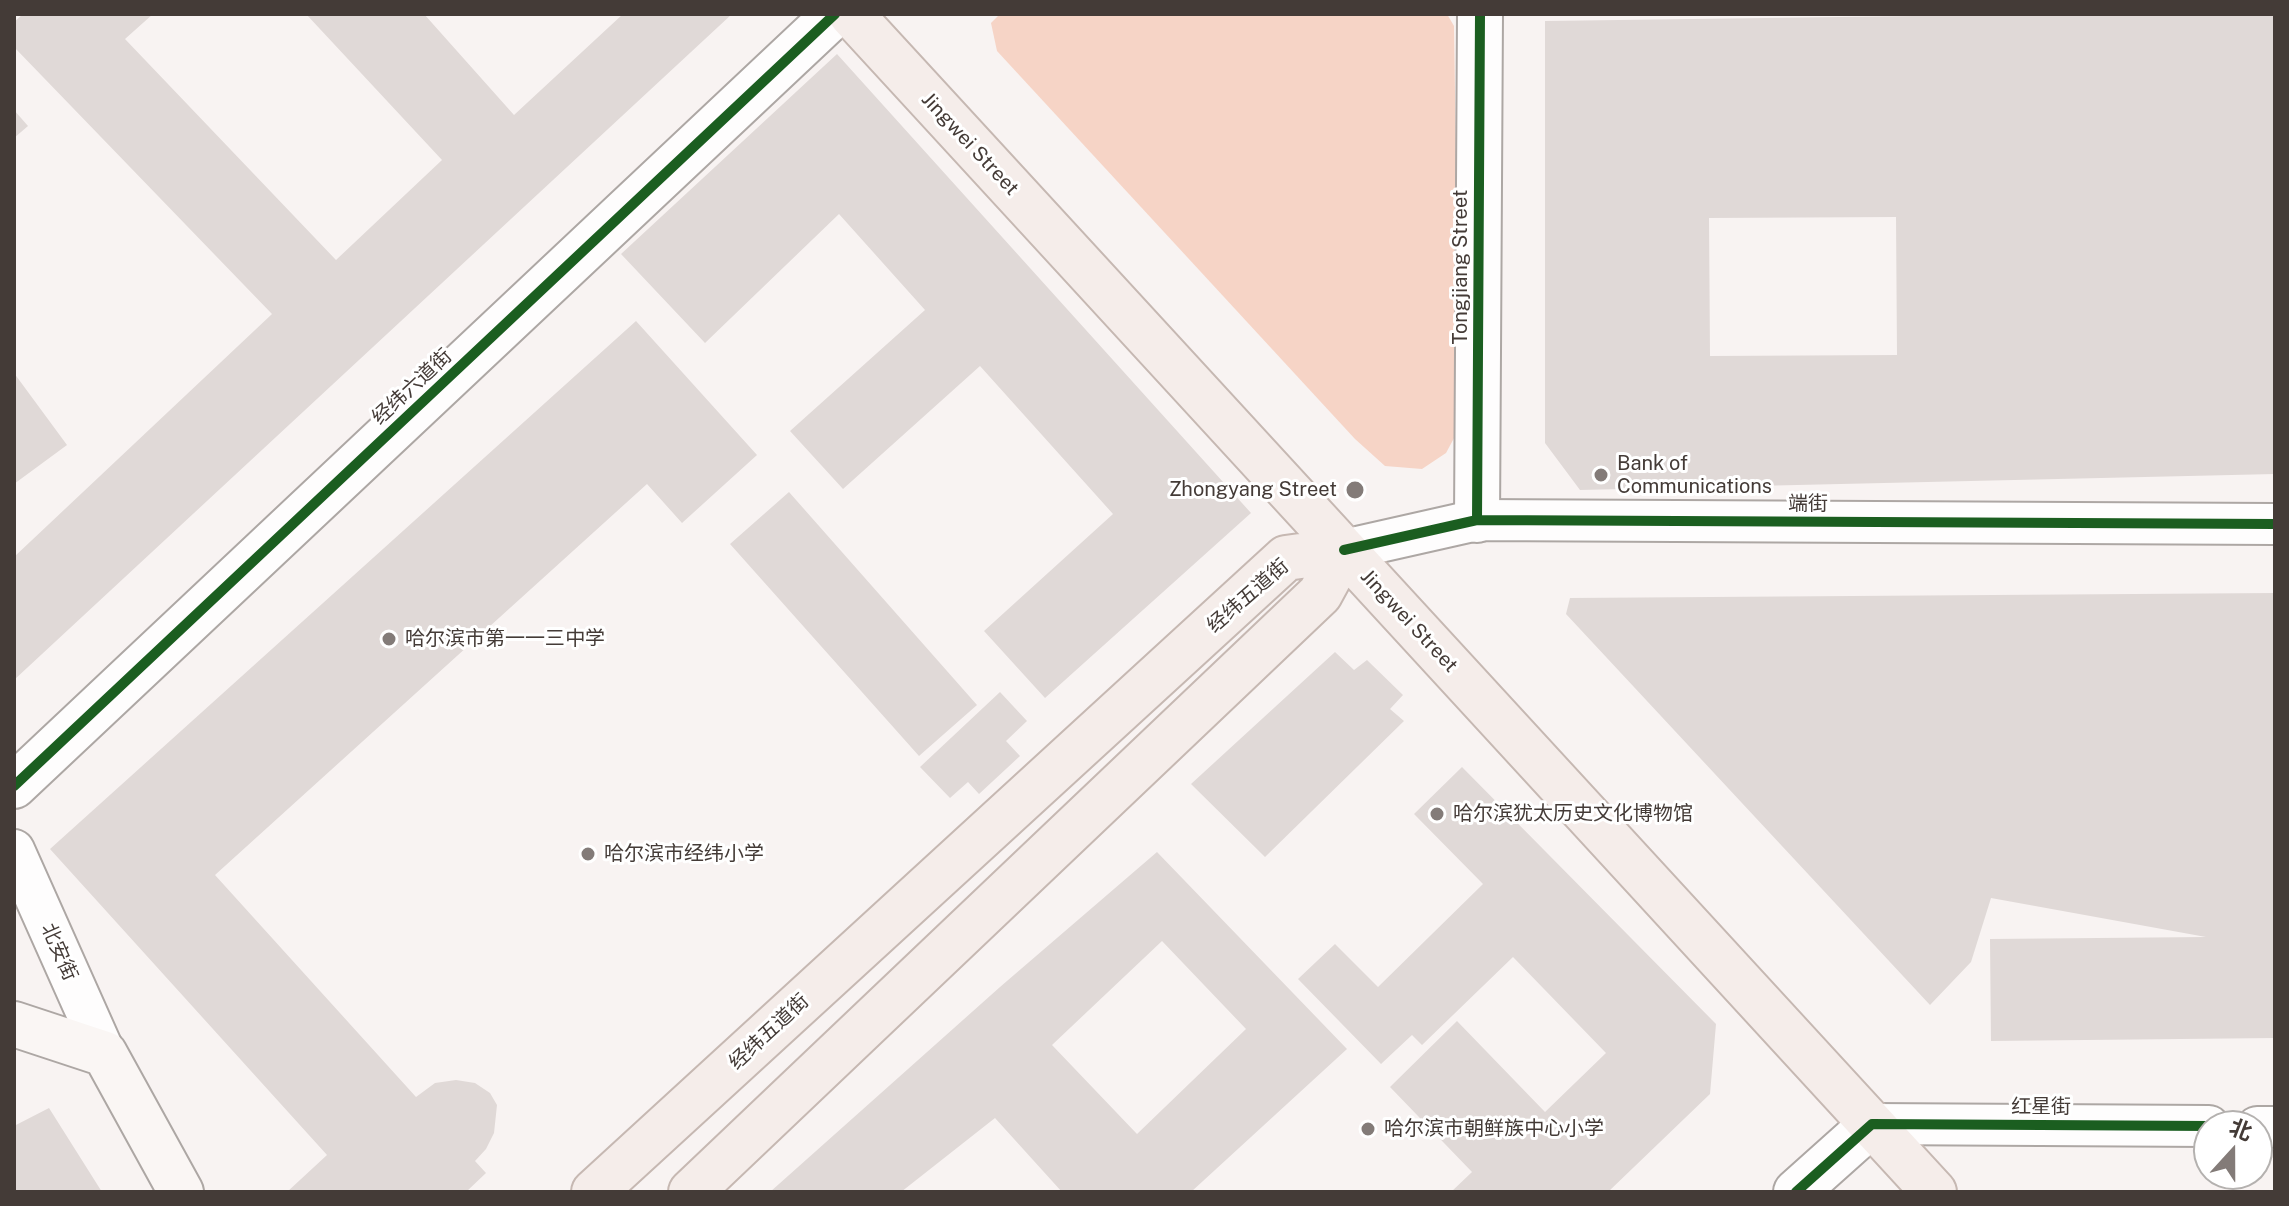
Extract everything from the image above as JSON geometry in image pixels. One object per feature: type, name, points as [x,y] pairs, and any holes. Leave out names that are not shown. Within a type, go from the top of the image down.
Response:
[{"type":"main road","name":"Jingwei Street","points":[[851,14],[1934,1192]]},
{"type":"main road","name":"经纬五道街","points":[[594,1192],[1286,558],[1344,550]]},
{"type":"main road","points":[[691,1192],[1320,594],[1344,550]]},
{"type":"main road","points":[[14,1024],[105,1054]]},
{"type":"main road","name":"北安街","points":[[105,1054],[181,1192]]},
{"type":"street","name":"经纬六道街","points":[[14,786],[835,14]]},
{"type":"street","name":"Tongjiang Street","points":[[1477,520],[1480,14]]},
{"type":"street","name":"端街","points":[[1344,550],[1477,520],[2275,524]]},
{"type":"street","name":"北安街","points":[[14,850],[105,1054]]},
{"type":"street","name":"红星街","points":[[1872,1124],[2193,1126]]},
{"type":"street","points":[[1796,1192],[1872,1124]]},
{"type":"shaded area","points":[[1000,14],[1447,14],[1454,26],[1460,427],[1446,453],[1422,469],[1385,466],[1355,439],[997,51],[991,23]]},
{"type":"building","points":[[23,14],[153,14],[125,39],[336,260],[442,160],[306,14],[424,14],[514,115],[623,14],[732,14],[14,680],[14,557],[272,314],[14,47],[14,22]]},
{"type":"building","points":[[2275,14],[2275,474],[1580,490],[1545,443],[1545,21]],"holes":[[[1896,217],[1897,355],[1710,356],[1709,218]]]},
{"type":"building","points":[[837,54],[1251,513],[1045,698],[984,631],[1113,514],[980,366],[843,489],[790,431],[925,310],[839,214],[705,343],[621,254]]},
{"type":"building","points":[[14,110],[28,126],[14,138]]},
{"type":"building","name":"哈尔滨市第一一三中学","points":[[636,321],[757,455],[682,523],[647,484],[215,875],[416,1097],[435,1083],[456,1080],[475,1083],[490,1093],[497,1105],[494,1133],[475,1161],[486,1173],[466,1192],[287,1192],[327,1155],[50,849]]},
{"type":"building","points":[[14,373],[67,445],[14,484]]},
{"type":"building","points":[[789,492],[977,705],[919,756],[730,544]]},
{"type":"building","points":[[2275,593],[2275,1038],[1991,1041],[1990,939],[2206,937],[1991,898],[1971,962],[1930,1005],[1566,614],[1570,598]]},
{"type":"building","points":[[1335,652],[1354,670],[1367,660],[1403,695],[1390,709],[1404,721],[1265,857],[1191,784]]},
{"type":"building","points":[[1000,692],[1027,721],[1006,741],[1020,756],[979,794],[968,782],[950,798],[920,767]]},
{"type":"building","points":[[1462,767],[1716,1024],[1710,1094],[1608,1192],[1451,1192],[1472,1172],[1390,1087],[1457,1021],[1545,1112],[1606,1053],[1513,957],[1422,1045],[1412,1035],[1381,1064],[1298,979],[1335,944],[1378,987],[1483,884],[1414,814]]},
{"type":"building","points":[[1157,852],[1347,1049],[1191,1192],[1062,1192],[995,1118],[901,1192],[770,1192]],"holes":[[[1162,941],[1246,1029],[1137,1134],[1052,1045]]]},
{"type":"building","points":[[49,1108],[102,1192],[14,1192],[14,1126]]},
{"type":"cycle path","points":[[14,786],[835,14]]},
{"type":"cycle path","points":[[1477,520],[1480,14]]},
{"type":"cycle path","points":[[1344,550],[1477,520],[2275,524]]},
{"type":"cycle path","points":[[1796,1192],[1872,1124],[2193,1126]]},
{"type":"place","name":"Bank of Communications","points":[[1601,475]]},
{"type":"place","name":"Zhongyang Street","points":[[1355,490]]},
{"type":"place","name":"哈尔滨市第一一三中学","points":[[389,639]]},
{"type":"place","name":"哈尔滨犹太历史文化博物馆","points":[[1437,814]]},
{"type":"place","name":"哈尔滨市经纬小学","points":[[588,854]]},
{"type":"place","name":"哈尔滨市朝鲜族中心小学","points":[[1368,1129]]}]
